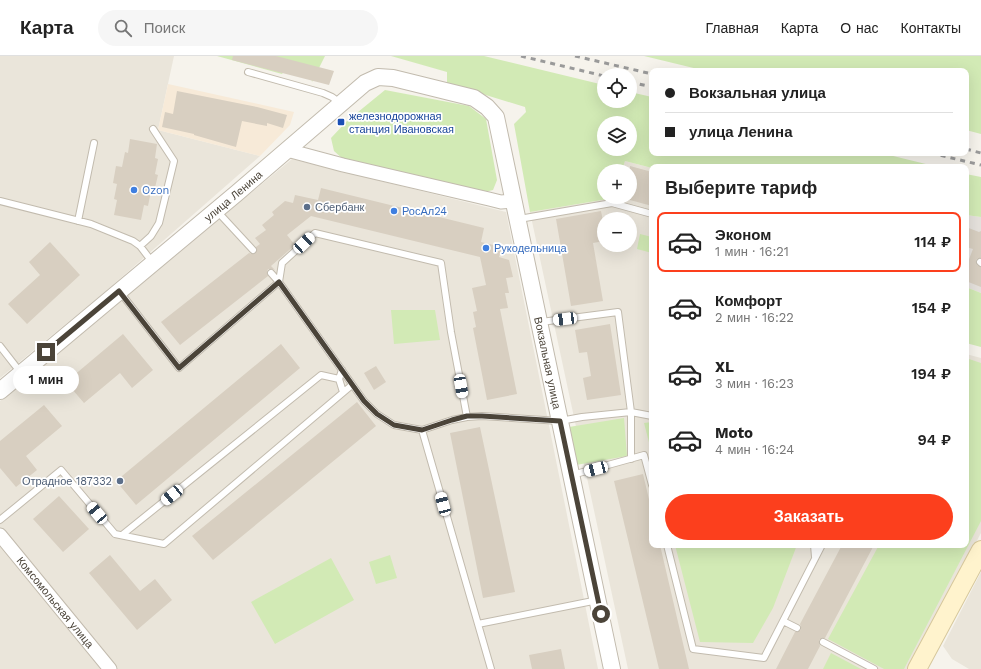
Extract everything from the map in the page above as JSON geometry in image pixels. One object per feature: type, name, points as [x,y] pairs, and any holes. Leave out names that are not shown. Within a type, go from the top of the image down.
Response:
[{"type":"main road","points":[[917,669],[981,550]]},
{"type":"street","name":"улица Ленина","points":[[0,391],[365,83],[378,77],[393,78],[474,98],[487,107]]},
{"type":"street","name":"Вокзальная улица","points":[[487,107],[496,117],[612,669]]},
{"type":"street","points":[[287,150],[489,200],[501,202],[513,201]]},
{"type":"street","name":"Комсомольская улица","points":[[0,535],[110,669]]},
{"type":"lane","points":[[248,72],[322,92],[332,96],[341,104]]},
{"type":"lane","points":[[140,246],[151,236],[159,223],[174,162],[152,128]]},
{"type":"lane","points":[[78,221],[94,143]]},
{"type":"lane","points":[[0,201],[91,224],[126,238],[140,246],[153,263]]},
{"type":"lane","points":[[517,219],[612,203],[649,213]]},
{"type":"lane","points":[[216,210],[253,250]]},
{"type":"lane","points":[[119,291],[179,368],[279,282],[282,263],[315,233],[441,263],[451,332],[467,416]]},
{"type":"lane","points":[[271,273],[364,401],[377,414],[394,425],[422,430],[467,416],[560,421],[582,417],[631,412],[649,415]]},
{"type":"lane","points":[[539,322],[618,312],[631,412],[632,459]]},
{"type":"lane","points":[[0,346],[21,373]]},
{"type":"lane","points":[[342,370],[339,378],[343,392]]},
{"type":"lane","points":[[122,535],[320,376],[339,378]]},
{"type":"lane","points":[[0,520],[61,470],[115,534],[164,544],[352,385]]},
{"type":"lane","points":[[422,430],[490,669]]},
{"type":"lane","points":[[571,475],[644,455],[649,474]]},
{"type":"lane","points":[[668,548],[693,649],[764,658],[820,548]]},
{"type":"lane","points":[[814,548],[815,558]]},
{"type":"lane","points":[[478,624],[598,600]]},
{"type":"lane","points":[[783,621],[798,628]]},
{"type":"lane","points":[[823,642],[874,669]]},
{"type":"shaded area","points":[[0,56],[174,56],[158,130],[260,156],[106,291],[0,378]]},
{"type":"shaded area","points":[[168,84],[294,112],[290,125],[260,156],[158,130]]},
{"type":"shaded area","points":[[292,159],[506,212],[598,669],[0,669],[0,401]]},
{"type":"shaded area","points":[[625,161],[637,164],[624,164]]},
{"type":"shaded area","points":[[637,164],[649,167],[649,548],[969,548],[969,355],[981,358],[981,533],[909,669],[628,669],[530,212],[597,201],[597,204],[637,204]]},
{"type":"shaded area","points":[[969,215],[981,217],[981,293],[969,288]]},
{"type":"shaded area","points":[[981,572],[981,669],[969,669],[952,659],[943,646]]},
{"type":"green space","points":[[217,56],[325,56],[312,82],[310,69],[290,64],[282,74]]},
{"type":"green space","points":[[391,56],[484,56],[597,83],[597,108],[637,108],[637,94],[649,96],[649,156],[893,156],[926,164],[649,164],[649,167],[625,161],[624,164],[597,164],[597,201],[530,212],[514,124],[526,112],[525,107],[447,83],[447,72]]},
{"type":"green space","points":[[644,56],[981,56],[981,134],[969,131],[969,68],[694,68]]},
{"type":"green space","points":[[385,90],[469,106],[486,119],[497,180],[493,190],[485,192],[344,160],[334,151],[331,138],[347,121]]},
{"type":"green space","points":[[969,175],[981,177],[981,217],[969,215]]},
{"type":"green space","points":[[640,234],[649,236],[649,252],[637,249]]},
{"type":"green space","points":[[969,288],[981,293],[981,347],[969,344]]},
{"type":"green space","points":[[391,310],[435,310],[440,340],[394,344]]},
{"type":"green space","points":[[969,359],[981,363],[981,521],[969,544]]},
{"type":"green space","points":[[624,418],[627,456],[576,465],[569,427]]},
{"type":"green space","points":[[649,422],[649,442],[644,423]]},
{"type":"green space","points":[[676,548],[796,548],[773,608],[753,643],[700,642]]},
{"type":"green space","points":[[877,548],[967,548],[904,669],[884,669],[828,639]]},
{"type":"green space","points":[[390,555],[397,578],[376,584],[369,562]]},
{"type":"green space","points":[[331,558],[354,600],[275,644],[251,602]]},
{"type":"green space","points":[[831,653],[861,669],[823,669]]},
{"type":"building","points":[[233,56],[276,56],[334,71],[329,85],[232,60]]},
{"type":"building","points":[[177,91],[257,107],[287,115],[283,128],[267,123],[267,126],[242,121],[236,147],[194,134],[162,127],[165,112],[173,114]]},
{"type":"building","points":[[130,139],[157,144],[155,158],[158,159],[155,174],[158,175],[154,192],[151,191],[148,206],[144,205],[141,220],[114,215],[117,200],[114,199],[117,184],[113,183],[116,166],[122,167],[125,152],[128,153]]},
{"type":"building","points":[[637,168],[649,171],[649,205],[637,202]]},
{"type":"building","points":[[321,188],[484,228],[481,242],[502,247],[499,257],[509,260],[513,277],[506,278],[509,293],[505,293],[508,308],[500,309],[517,394],[487,400],[473,328],[476,327],[473,312],[477,311],[472,288],[486,285],[480,257],[311,216],[287,235],[295,245],[271,266],[275,270],[268,269],[268,276],[180,345],[161,322],[249,253],[256,253],[256,247],[260,244],[255,238],[266,230],[262,225],[274,215],[272,212],[285,201],[293,203],[295,195],[318,200]]},
{"type":"building","points":[[601,211],[597,212],[597,242],[593,243],[603,301],[571,306],[556,219]]},
{"type":"building","points":[[969,228],[979,232],[981,231],[981,258],[977,259],[976,261],[977,265],[981,267],[981,287],[969,282],[969,259],[973,249],[969,248]]},
{"type":"building","points":[[50,242],[80,275],[27,324],[8,304],[40,275],[29,262]]},
{"type":"building","points":[[610,324],[621,395],[587,400],[583,378],[591,376],[587,352],[579,353],[575,330]]},
{"type":"building","points":[[123,334],[153,370],[132,388],[120,373],[84,403],[66,382]]},
{"type":"building","points":[[281,344],[300,368],[136,505],[116,481]]},
{"type":"building","points":[[376,366],[386,382],[374,390],[364,373]]},
{"type":"building","points":[[357,402],[376,426],[213,560],[192,536]]},
{"type":"building","points":[[44,405],[62,426],[26,456],[37,470],[16,487],[0,468],[0,441]]},
{"type":"building","points":[[480,427],[515,592],[483,598],[450,433]]},
{"type":"building","points":[[643,474],[649,499],[649,548],[661,548],[689,669],[659,669],[614,481]]},
{"type":"building","points":[[59,496],[89,529],[63,552],[33,519]]},
{"type":"building","points":[[840,548],[872,548],[825,638],[819,640],[820,646],[808,669],[776,669],[795,632],[801,630],[800,624]]},
{"type":"building","points":[[110,555],[140,591],[155,579],[172,600],[137,630],[89,573]]},
{"type":"building","points":[[561,649],[565,669],[532,669],[529,655]]},
{"type":"railway","points":[[521,56],[597,74]]},
{"type":"railway","points":[[575,56],[649,73]]},
{"type":"railway","points":[[637,84],[649,86]]},
{"type":"railway","points":[[969,150],[981,153]]},
{"type":"railway","points":[[944,156],[981,165]]},
{"type":"place","name":"железнодорожная станция Ивановская","points":[[341,122]]},
{"type":"place","name":"Ozon","points":[[134,190]]},
{"type":"place","name":"Сбербанк","points":[[307,207]]},
{"type":"place","name":"РосАл24","points":[[394,211]]},
{"type":"place","name":"Рукодельница","points":[[486,248]]},
{"type":"place","name":"Отрадное 187332","points":[[120,481]]},
{"type":"route","points":[[46,352],[119,291],[179,368],[279,282],[364,401],[377,414],[394,425],[422,430],[467,416],[560,421],[601,614]]}]
